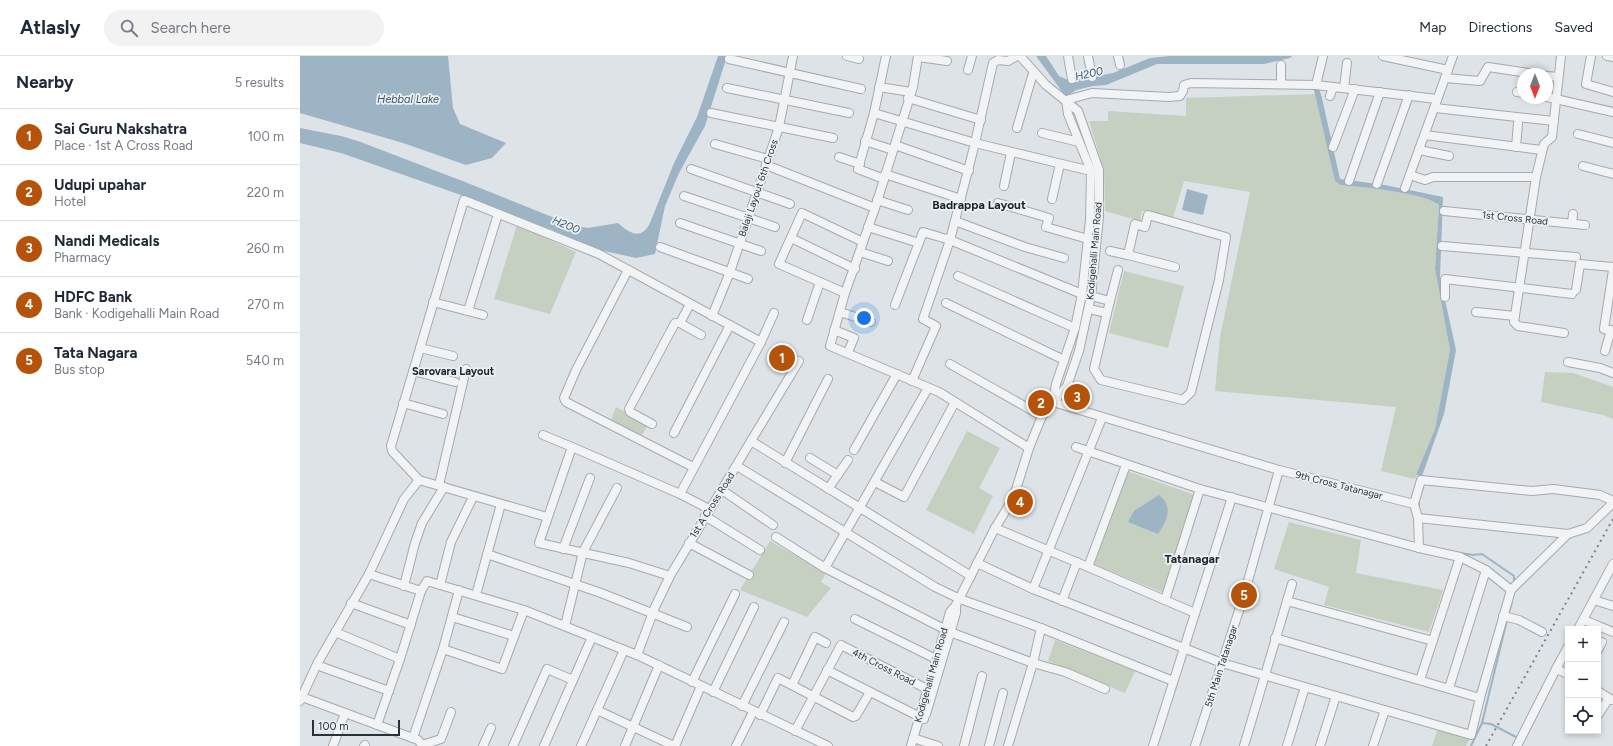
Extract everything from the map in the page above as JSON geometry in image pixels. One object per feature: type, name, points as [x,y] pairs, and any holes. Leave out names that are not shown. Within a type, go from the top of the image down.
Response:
[{"type":"street","name":"Balaji Layout 6th Cross","points":[[712,316],[730,272],[779,127],[793,56]]},
{"type":"street","points":[[847,56],[859,59]]},
{"type":"street","points":[[886,56],[874,113],[858,169],[961,198]]},
{"type":"street","points":[[947,61],[918,56],[910,95],[894,148],[855,269],[845,293],[830,346],[848,352],[928,388],[955,402],[1029,448]]},
{"type":"street","points":[[968,70],[972,56]]},
{"type":"street","points":[[912,381],[936,326],[923,320],[950,240],[969,171],[993,63],[998,60],[1008,62],[1019,56]]},
{"type":"street","name":"Kodigehalli Main Road","points":[[915,743],[947,631],[950,612],[958,602],[995,528],[1013,499],[1029,448],[1042,416],[1067,386],[1079,350],[1091,296],[1098,233],[1099,170],[1078,111],[1033,73],[1019,56]]},
{"type":"street","points":[[1068,56],[1072,78]]},
{"type":"street","points":[[1088,56],[1092,77]]},
{"type":"street","points":[[1118,56],[1120,65]]},
{"type":"street","points":[[1316,85],[1323,56]]},
{"type":"street","points":[[1383,56],[1446,74],[1480,81],[1488,67],[1517,71]]},
{"type":"street","points":[[1405,188],[1453,56]]},
{"type":"street","points":[[1561,56],[1552,137],[1544,144],[1541,150],[1514,323],[1518,326],[1564,333]]},
{"type":"street","points":[[1591,56],[1586,84],[1613,92]]},
{"type":"street","points":[[1607,56],[1613,57]]},
{"type":"street","points":[[729,59],[861,89]]},
{"type":"street","points":[[1344,88],[1347,63]]},
{"type":"street","points":[[1281,84],[1282,65]]},
{"type":"street","points":[[1017,128],[1033,73]]},
{"type":"street","points":[[1553,77],[1558,77]]},
{"type":"street","points":[[1066,100],[1092,93],[1169,97],[1180,96],[1184,91],[1184,85],[1191,83],[1316,85],[1437,99]]},
{"type":"street","points":[[1330,96],[1333,87]]},
{"type":"street","points":[[727,88],[849,113]]},
{"type":"street","points":[[880,88],[910,95],[981,120]]},
{"type":"street","points":[[1333,147],[1355,89]]},
{"type":"street","points":[[1349,181],[1380,92]]},
{"type":"street","points":[[1376,184],[1409,95]]},
{"type":"street","points":[[1553,98],[1613,112]]},
{"type":"street","name":"Kodigehalli Main Road","points":[[1053,402],[1056,384],[1075,328],[1082,294],[1089,235],[1091,171],[1068,114],[1066,100]]},
{"type":"street","points":[[1435,108],[1554,121]]},
{"type":"street","points":[[711,113],[833,138]]},
{"type":"street","points":[[874,113],[975,143],[1091,171]]},
{"type":"street","points":[[1516,147],[1518,123]]},
{"type":"street","points":[[1042,133],[1079,142]]},
{"type":"street","points":[[1578,134],[1613,143]]},
{"type":"street","points":[[1425,135],[1541,150]]},
{"type":"street","points":[[865,141],[894,148],[969,171]]},
{"type":"street","points":[[715,144],[767,162],[876,204],[908,210]]},
{"type":"street","points":[[1419,150],[1449,156]]},
{"type":"street","points":[[1004,186],[1011,152]]},
{"type":"street","points":[[839,157],[860,164]]},
{"type":"street","points":[[1052,198],[1060,164]]},
{"type":"street","points":[[1583,166],[1613,174]]},
{"type":"street","points":[[691,169],[790,204]]},
{"type":"street","points":[[1410,175],[1425,180],[1433,177],[1536,177]]},
{"type":"street","points":[[684,196],[775,227]]},
{"type":"street","points":[[547,517],[473,497],[419,480],[392,451],[391,446],[403,403],[464,200],[599,254],[762,342]]},
{"type":"street","points":[[998,203],[1049,218],[1046,227],[1089,235],[1098,233]]},
{"type":"street","name":"1st Cross Road","points":[[1444,211],[1585,225]]},
{"type":"street","points":[[845,293],[779,264],[802,213],[863,242]]},
{"type":"street","points":[[468,311],[498,214]]},
{"type":"street","points":[[1572,223],[1573,214]]},
{"type":"street","points":[[1118,270],[1094,369],[1101,380],[1183,400],[1191,392],[1219,280],[1226,237],[1148,215],[1145,227],[1135,224],[1128,255]]},
{"type":"street","points":[[955,221],[1025,247],[1064,258]]},
{"type":"street","points":[[680,223],[761,251]]},
{"type":"street","points":[[868,227],[919,244]]},
{"type":"street","points":[[895,305],[923,232],[950,240],[1082,294]]},
{"type":"street","points":[[791,238],[855,269]]},
{"type":"street","points":[[1442,246],[1576,257]]},
{"type":"street","points":[[660,247],[748,279]]},
{"type":"street","points":[[1110,251],[1175,267]]},
{"type":"street","points":[[860,252],[888,261]]},
{"type":"street","points":[[1445,297],[1445,278],[1574,292],[1580,264],[1613,267]]},
{"type":"street","points":[[628,270],[576,370],[564,398],[566,402],[693,467]]},
{"type":"street","points":[[1605,351],[1612,330],[1604,329],[1613,270]]},
{"type":"street","points":[[958,276],[1075,328]]},
{"type":"street","points":[[807,320],[820,282]]},
{"type":"street","points":[[1091,296],[1110,301]]},
{"type":"street","points":[[433,302],[483,315]]},
{"type":"street","points":[[946,303],[1064,360]]},
{"type":"street","points":[[680,323],[690,304]]},
{"type":"street","points":[[1089,309],[1107,313]]},
{"type":"street","points":[[840,312],[871,322]]},
{"type":"street","points":[[1476,312],[1515,316]]},
{"type":"street","points":[[680,494],[693,467],[762,342],[774,313]]},
{"type":"street","points":[[652,424],[630,412],[630,409],[675,323],[680,323],[701,334]]},
{"type":"street","points":[[674,433],[730,325]]},
{"type":"street","points":[[834,330],[854,338],[848,352]]},
{"type":"street","points":[[420,348],[453,356]]},
{"type":"street","name":"1st A Cross Road","points":[[638,655],[652,613],[670,576],[799,361]]},
{"type":"street","points":[[1568,362],[1600,368],[1613,373]]},
{"type":"street","points":[[950,364],[1042,416]]},
{"type":"street","points":[[404,586],[422,522],[442,486],[466,369]]},
{"type":"street","points":[[413,371],[455,382]]},
{"type":"street","points":[[854,450],[897,374]]},
{"type":"street","points":[[785,462],[828,379]]},
{"type":"street","points":[[825,568],[861,508],[928,388]]},
{"type":"street","points":[[875,482],[904,498],[955,402]]},
{"type":"street","name":"9th Cross Tatanagar","points":[[1053,402],[1102,418],[1279,470],[1414,504]]},
{"type":"street","points":[[403,403],[443,414]]},
{"type":"street","points":[[1033,589],[1102,418]]},
{"type":"street","points":[[542,435],[680,494],[760,550]]},
{"type":"street","points":[[751,441],[971,576]]},
{"type":"street","points":[[572,447],[538,543],[629,563],[670,576]]},
{"type":"street","points":[[1076,447],[1200,489],[1268,506],[1419,548],[1460,557],[1486,570],[1513,588]]},
{"type":"street","points":[[810,458],[838,475]]},
{"type":"street","points":[[828,489],[848,460]]},
{"type":"street","points":[[1088,567],[1126,465]]},
{"type":"street","points":[[737,466],[958,602],[1040,628],[1173,681]]},
{"type":"street","name":"5th Main Tatanagar","points":[[1195,746],[1244,593],[1279,470]]},
{"type":"street","points":[[563,549],[590,478]]},
{"type":"street","points":[[419,480],[404,499],[368,574],[335,632],[301,699],[413,738],[422,745],[441,739],[451,712]]},
{"type":"street","points":[[1418,518],[1568,534],[1587,528],[1613,502],[1600,495],[1553,489],[1532,491],[1421,480],[1414,504],[1418,518],[1419,548]]},
{"type":"street","points":[[565,626],[583,552],[617,488]]},
{"type":"street","points":[[1165,600],[1200,489]]},
{"type":"street","points":[[722,490],[774,525]]},
{"type":"street","points":[[440,585],[451,542],[473,497]]},
{"type":"street","points":[[1153,746],[1232,497]]},
{"type":"street","points":[[476,595],[501,504]]},
{"type":"street","points":[[995,528],[1195,612]]},
{"type":"street","points":[[977,563],[1062,601],[1222,663],[1471,735],[1503,616],[1513,588],[1568,534]]},
{"type":"street","points":[[776,537],[825,568],[947,631],[1033,663],[1065,672],[1105,689]]},
{"type":"street","points":[[689,543],[749,575]]},
{"type":"street","points":[[487,554],[576,585],[687,627]]},
{"type":"street","points":[[1420,680],[1460,557]]},
{"type":"street","points":[[1062,601],[1077,562]]},
{"type":"street","points":[[1580,626],[1613,564]]},
{"type":"street","points":[[1449,688],[1486,570]]},
{"type":"street","points":[[368,574],[422,591]]},
{"type":"street","points":[[377,725],[422,591],[427,581],[524,610],[638,655],[828,746]]},
{"type":"street","points":[[1244,746],[1292,584]]},
{"type":"street","points":[[413,738],[443,648],[459,590]]},
{"type":"street","points":[[692,682],[735,594]]},
{"type":"street","points":[[1594,600],[1613,606]]},
{"type":"street","points":[[1287,601],[1433,641]]},
{"type":"street","points":[[351,603],[411,625]]},
{"type":"street","points":[[713,692],[754,607]]},
{"type":"street","points":[[443,648],[502,669],[524,610]]},
{"type":"street","points":[[1503,616],[1519,620],[1542,632]]},
{"type":"street","points":[[452,617],[514,636]]},
{"type":"street","points":[[855,619],[936,659]]},
{"type":"street","points":[[1584,620],[1613,632]]},
{"type":"street","points":[[742,706],[784,622]]},
{"type":"street","points":[[1008,746],[1033,663],[1040,628]]},
{"type":"street","name":"Kodigehalli Main Road","points":[[922,718],[927,689],[936,659],[947,631]]},
{"type":"street","points":[[335,632],[400,659]]},
{"type":"street","points":[[544,746],[592,637]]},
{"type":"street","points":[[792,685],[815,637],[826,643]]},
{"type":"street","points":[[1276,638],[1480,698]]},
{"type":"street","name":"4th Cross Road","points":[[827,670],[841,645],[927,689]]},
{"type":"street","points":[[581,746],[624,650]]},
{"type":"street","points":[[1517,746],[1565,652]]},
{"type":"street","points":[[625,746],[658,665]]},
{"type":"street","points":[[322,667],[389,691]]},
{"type":"street","points":[[1556,668],[1565,672]]},
{"type":"street","points":[[513,746],[547,669],[573,680]]},
{"type":"street","points":[[794,731],[827,670],[922,718]]},
{"type":"street","points":[[964,746],[982,676]]},
{"type":"street","points":[[736,746],[778,678],[853,717],[856,716],[870,692]]},
{"type":"street","points":[[597,710],[675,746],[701,686]]},
{"type":"street","points":[[1287,746],[1305,687]]},
{"type":"street","points":[[989,746],[1003,693]]},
{"type":"street","points":[[1601,693],[1611,699],[1601,711]]},
{"type":"street","points":[[1320,746],[1336,696]]},
{"type":"street","points":[[1375,746],[1385,710]]},
{"type":"street","points":[[333,746],[345,714]]},
{"type":"street","points":[[483,746],[490,728]]},
{"type":"street","points":[[915,743],[938,746]]},
{"type":"green space","points":[[1315,94],[1324,133],[1341,185],[1407,194],[1421,197],[1439,205],[1435,269],[1450,350],[1435,429],[1415,479],[1381,471],[1396,407],[1215,391],[1220,337],[1250,192],[1184,181],[1173,218],[1142,211],[1140,221],[1105,211],[1104,170],[1089,121],[1108,121],[1108,111],[1186,116],[1186,98]]},
{"type":"green space","points":[[517,225],[576,252],[550,314],[494,299]]},
{"type":"green space","points":[[1124,271],[1184,286],[1168,348],[1109,333]]},
{"type":"green space","points":[[1545,372],[1573,373],[1613,387],[1613,419],[1603,415],[1541,402]]},
{"type":"green space","points":[[616,407],[648,424],[641,437],[611,420]]},
{"type":"green space","points":[[967,431],[1000,448],[979,488],[993,496],[974,534],[926,510]]},
{"type":"green space","points":[[1127,471],[1195,495],[1164,593],[1093,564]]},
{"type":"green space","points":[[1289,522],[1361,540],[1356,573],[1443,590],[1429,632],[1324,605],[1329,587],[1274,569]]},
{"type":"green space","points":[[770,541],[826,573],[821,582],[831,588],[807,617],[740,590]]},
{"type":"green space","points":[[1055,640],[1135,671],[1125,693],[1048,661]]},
{"type":"green space","points":[[1438,728],[1470,738],[1466,746],[1432,746]]},
{"type":"water","name":"Hebbal Lake","points":[[300,56],[448,56],[453,108],[460,124],[506,143],[492,158],[466,165],[403,143],[300,113]]},
{"type":"water","name":"H200","points":[[718,56],[727,56],[705,126],[679,173],[665,206],[655,254],[636,258],[591,248],[553,230],[458,194],[341,153],[300,143],[300,128],[341,136],[358,141],[465,182],[572,225],[588,228],[618,223],[626,230],[639,234],[646,229],[650,223],[674,163],[697,117]]},
{"type":"water","points":[[1036,56],[1046,56],[1059,76],[1070,81],[1113,73],[1150,58],[1170,56],[1292,56],[1290,58],[1264,64],[1157,64],[1106,85],[1076,90],[1066,97]]},
{"type":"water","points":[[1313,86],[1319,88],[1322,98],[1340,179],[1385,185],[1443,197],[1440,277],[1456,350],[1444,414],[1422,476],[1416,475],[1435,429],[1450,350],[1435,269],[1439,205],[1421,197],[1377,189],[1341,185],[1335,181]]},
{"type":"water","points":[[1187,189],[1208,195],[1203,215],[1182,210]]},
{"type":"water","points":[[1159,495],[1166,504],[1168,514],[1158,534],[1128,522],[1134,511]]},
{"type":"waterway","points":[[1419,500],[1419,510]]},
{"type":"waterway","points":[[1460,553],[1473,555],[1482,554],[1514,576],[1514,584]]},
{"type":"waterway","points":[[1508,616],[1512,602]]},
{"type":"waterway","points":[[1471,746],[1482,723],[1507,620]]},
{"type":"waterway","points":[[1482,723],[1491,724],[1518,738]]},
{"type":"railway","points":[[1486,746],[1613,519]]},
{"type":"place","name":"Sai Guru Nakshatra","points":[[782,358]]},
{"type":"place","name":"Nandi Medicals","points":[[1077,397]]},
{"type":"place","name":"Udupi upahar","points":[[1041,403]]},
{"type":"place","name":"HDFC Bank","points":[[1020,502]]},
{"type":"place","name":"Tata Nagara","points":[[1244,595]]},
{"type":"district","name":"Badrappa Layout","points":[[979,205]]},
{"type":"district","name":"Sarovara Layout","points":[[453,371]]},
{"type":"district","name":"Tatanagar","points":[[1192,559]]}]
